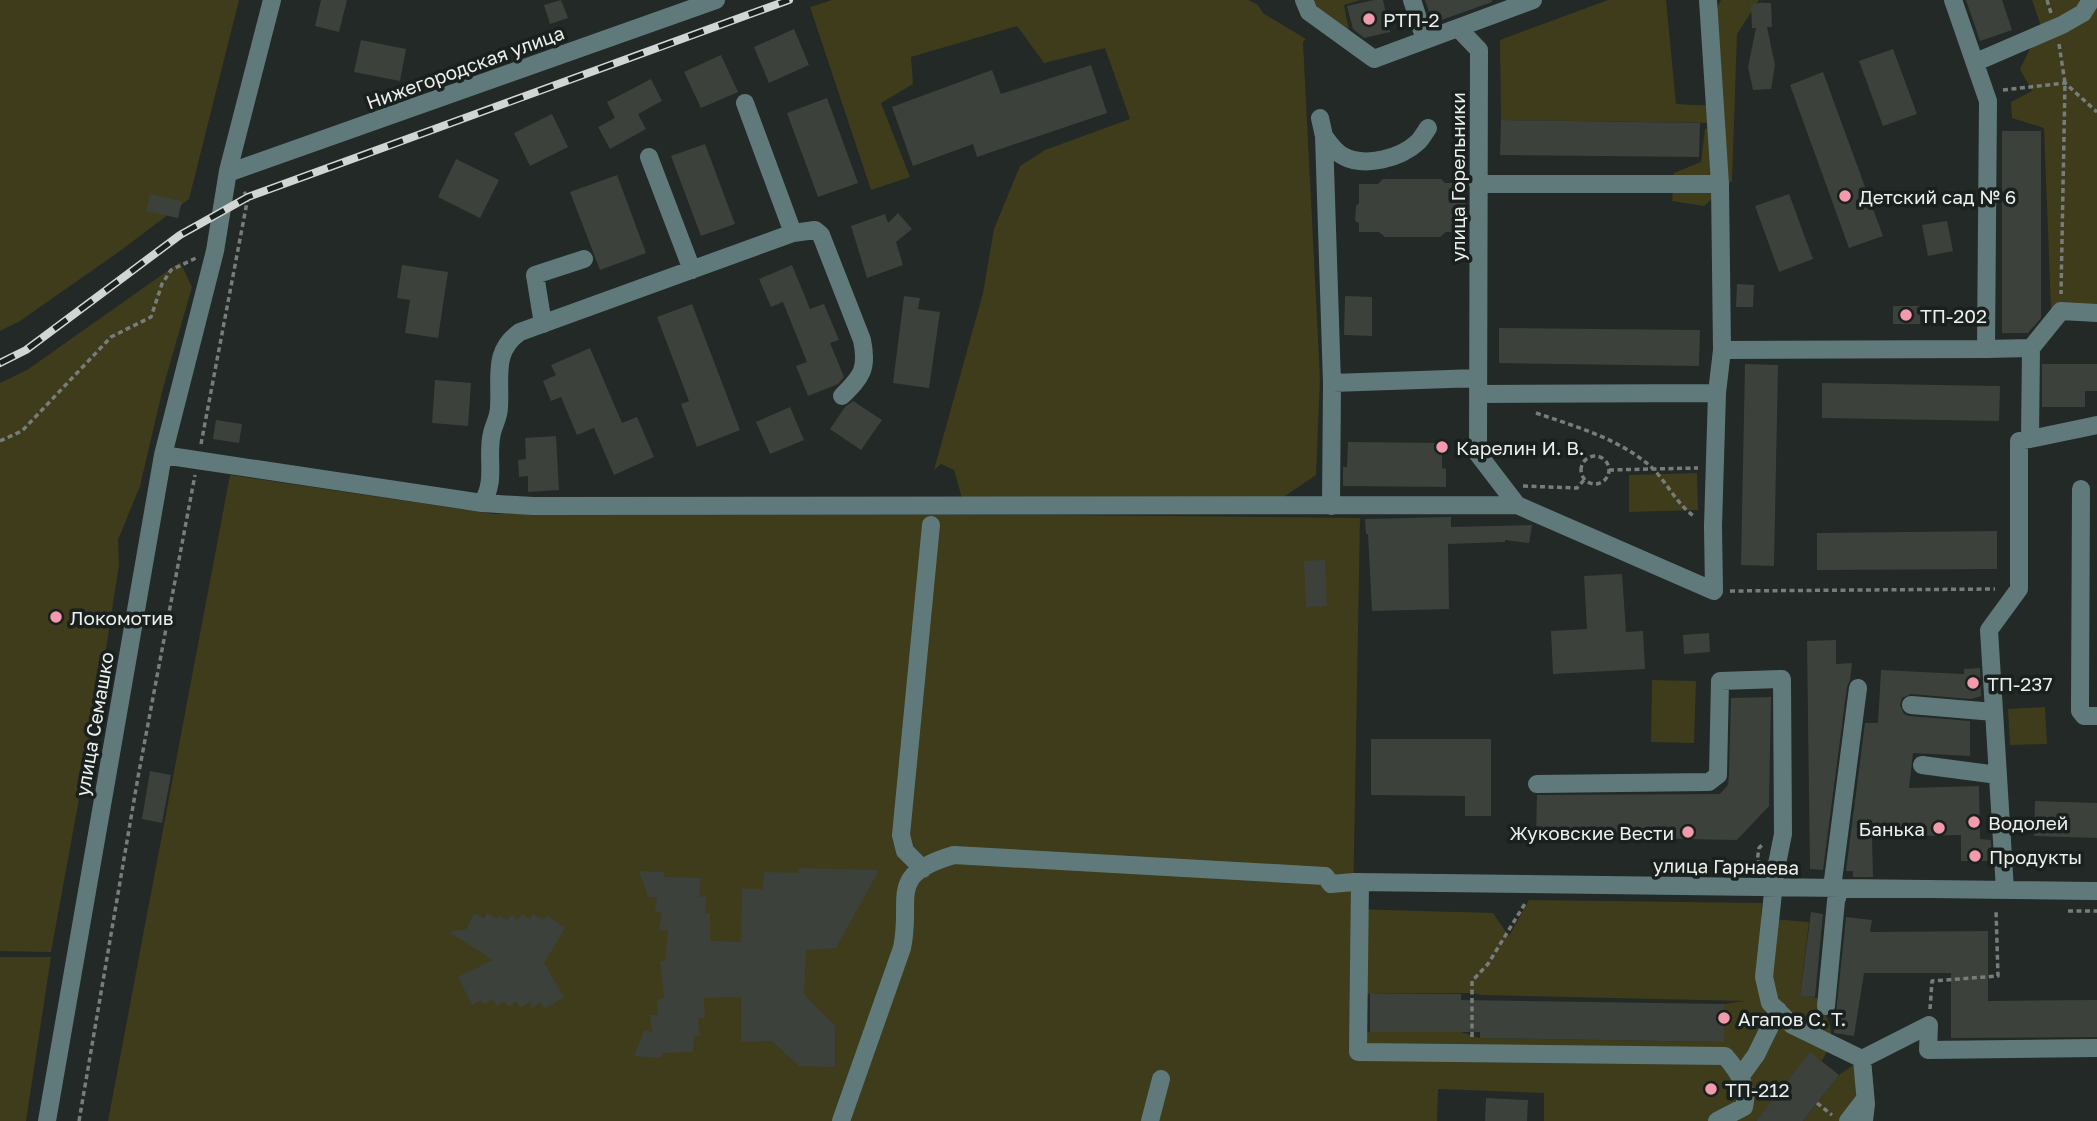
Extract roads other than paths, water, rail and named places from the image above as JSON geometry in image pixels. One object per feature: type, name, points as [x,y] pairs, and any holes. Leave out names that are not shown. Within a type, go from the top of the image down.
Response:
[{"type":"street","name":"улица Семашко","points":[[47,1121],[163,455],[215,251],[228,173],[272,0]]},
{"type":"street","name":"Нижегородская улица","points":[[228,173],[716,0]]},
{"type":"street","points":[[1304,0],[1309,12],[1374,59],[1534,0]]},
{"type":"street","points":[[1412,0],[1425,40]]},
{"type":"street","points":[[163,455],[482,503],[533,506],[1517,505],[1714,591],[1714,467],[1722,350],[1720,184],[1708,0]]},
{"type":"street","points":[[1953,0],[1987,92],[1986,349]]},
{"type":"street","points":[[1976,62],[2062,25],[2083,12],[2091,0]]},
{"type":"street","name":"улица Горельники","points":[[1458,28],[1479,50],[1478,454],[1517,505]]},
{"type":"street","points":[[746,103],[793,233]]},
{"type":"street","points":[[1331,506],[1332,383],[1322,127],[1332,147],[1344,157],[1378,160],[1401,153],[1418,142],[1428,128]]},
{"type":"street","points":[[649,157],[692,270]]},
{"type":"street","points":[[1478,184],[1720,184]]},
{"type":"street","points":[[482,503],[491,485],[492,432],[499,418],[501,353],[510,338],[520,332],[793,233],[816,230],[821,235],[862,340],[864,368],[860,378],[842,396]]},
{"type":"street","points":[[543,324],[535,275],[584,259]]},
{"type":"street","points":[[2030,439],[2031,348],[2061,311],[2097,313]]},
{"type":"street","points":[[1722,350],[2031,348]]},
{"type":"street","points":[[1332,383],[1717,393]]},
{"type":"street","points":[[2005,890],[1989,630],[2019,589],[2019,441],[2097,425]]},
{"type":"street","points":[[2081,489],[2080,711],[2084,716],[2097,716]]},
{"type":"street","points":[[841,1121],[902,948],[905,934],[905,887],[912,876],[922,869],[905,851],[901,835],[931,525]]},
{"type":"street","points":[[1537,784],[1709,782],[1718,775],[1720,681],[1782,679],[1783,834],[1774,874],[1764,977],[1770,1003],[1793,1025],[1861,1059]]},
{"type":"street","points":[[1826,1006],[1858,688]]},
{"type":"street","points":[[1911,705],[1994,712]]},
{"type":"street","points":[[1922,765],[1998,775]]},
{"type":"street","name":"улица Гарнаева","points":[[922,869],[934,860],[954,855],[1325,876],[1331,884],[1357,882],[2097,891]]},
{"type":"street","points":[[1357,882],[1358,1052],[1725,1056],[1740,1077],[1746,1098],[1744,1107],[1717,1121]]},
{"type":"street","points":[[1740,1077],[1756,1055],[1778,1010]]},
{"type":"street","points":[[1861,1059],[1929,1026],[1928,1050],[2097,1048]]},
{"type":"street","points":[[1861,1059],[1864,1121]]},
{"type":"street","points":[[1150,1121],[1161,1079]]},
{"type":"street","points":[[1848,1121],[1865,1099]]},
{"type":"railway","points":[[0,363],[26,350],[180,235],[248,197],[789,0]]},
{"type":"place","name":"РТП-2","points":[[1369,19]]},
{"type":"place","name":"Детский сад № 6","points":[[1845,196]]},
{"type":"place","name":"ТП-202","points":[[1906,315]]},
{"type":"place","name":"Карелин И. В.","points":[[1442,447]]},
{"type":"place","name":"Локомотив","points":[[56,617]]},
{"type":"place","name":"ТП-237","points":[[1973,683]]},
{"type":"place","name":"Водолей","points":[[1974,822]]},
{"type":"place","name":"Банька","points":[[1939,828]]},
{"type":"place","name":"Жуковские Вести","points":[[1688,832]]},
{"type":"place","name":"Продукты","points":[[1975,856]]},
{"type":"place","name":"Агапов С. Т.","points":[[1724,1018]]},
{"type":"place","name":"ТП-212","points":[[1711,1089]]}]
